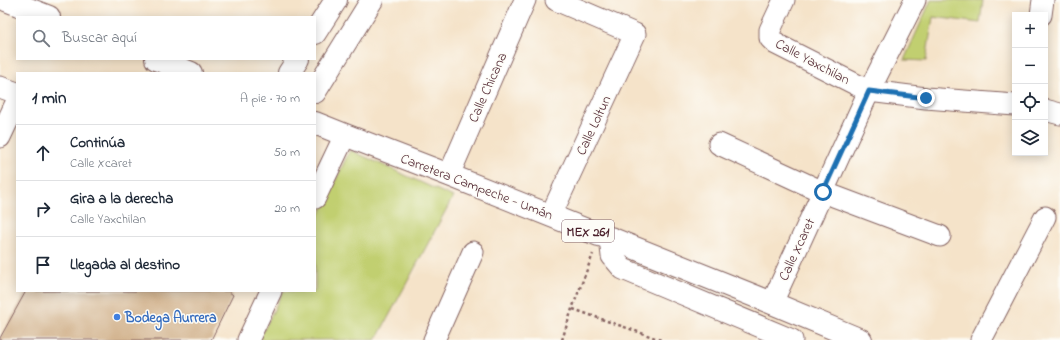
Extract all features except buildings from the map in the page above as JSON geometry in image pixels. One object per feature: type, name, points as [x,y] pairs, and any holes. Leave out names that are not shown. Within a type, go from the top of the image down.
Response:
[{"type":"main road","points":[[6,0],[46,16]]},
{"type":"main road","points":[[316,31],[336,0]]},
{"type":"main road","points":[[316,90],[372,0]]},
{"type":"main road","points":[[158,60],[188,72]]},
{"type":"main road","points":[[291,72],[297,60]]},
{"type":"main road","name":"Carretera Campeche - Umán","points":[[316,123],[551,215],[861,340]]},
{"type":"street","name":"Calle Chicana","points":[[449,175],[525,0]]},
{"type":"street","name":"Calle Loltun","points":[[551,215],[635,34],[556,0]]},
{"type":"street","name":"Calle Yaxchilan","points":[[784,0],[770,30],[770,38],[776,44],[869,91],[926,98],[1012,105]]},
{"type":"street","name":"Calle Xcaret","points":[[772,303],[869,91],[915,0]]},
{"type":"street","points":[[1041,12],[1043,0]]},
{"type":"street","points":[[0,87],[16,94]]},
{"type":"street","points":[[0,137],[16,103]]},
{"type":"street","points":[[1048,111],[1060,114]]},
{"type":"street","points":[[316,196],[345,135]]},
{"type":"street","points":[[719,144],[823,192],[940,236]]},
{"type":"street","points":[[981,340],[1045,217]]},
{"type":"street","points":[[605,237],[612,256],[623,269],[792,340]]},
{"type":"street","points":[[434,340],[473,252]]},
{"type":"street","points":[[248,340],[271,292]]},
{"type":"path","points":[[562,340],[572,309],[605,237]]},
{"type":"path","points":[[572,309],[661,340]]},
{"type":"green space","points":[[931,0],[983,0],[980,23],[933,17],[926,61],[904,60]]},
{"type":"green space","points":[[350,150],[453,197],[376,340],[259,340],[283,292],[316,292],[316,222]]},
{"type":"place","name":"Bodega Aurrera","points":[[117,317]]},
{"type":"route","points":[[823,192],[869,91],[926,98]]}]
